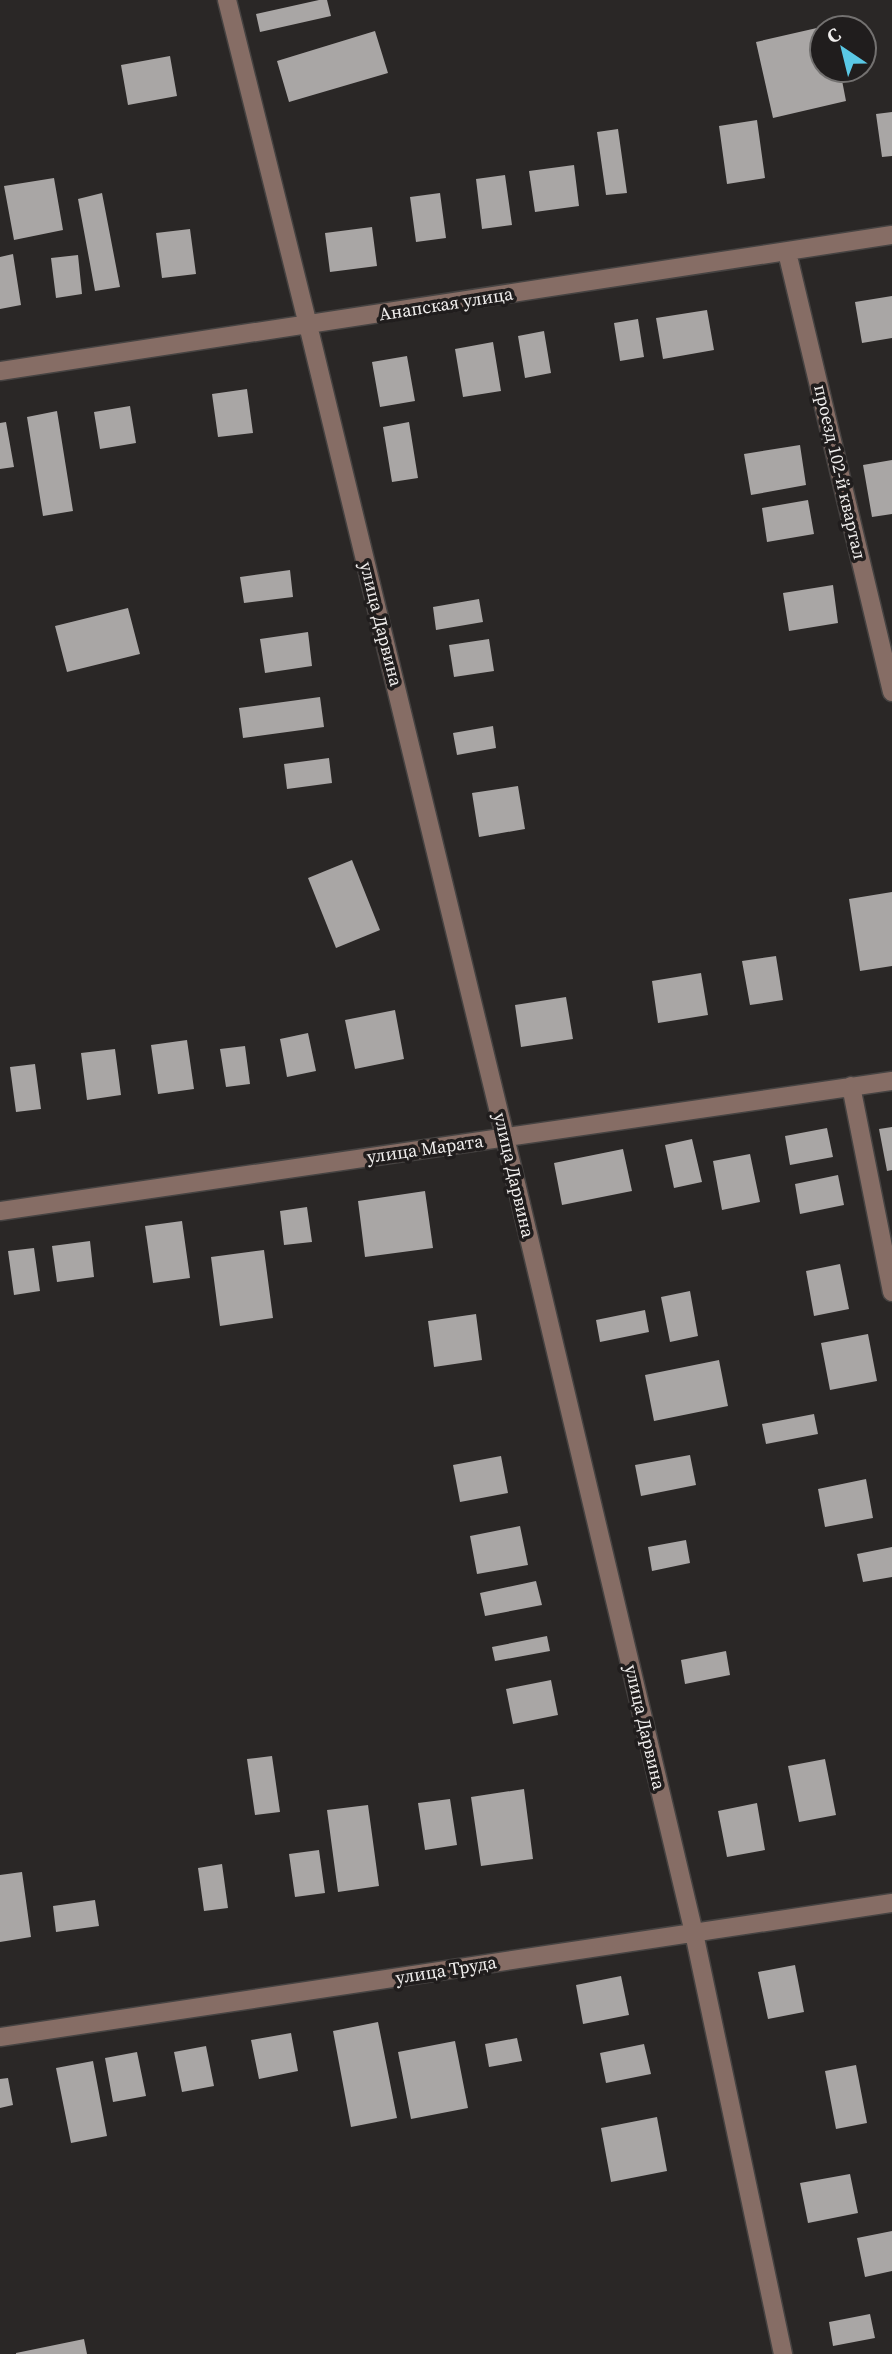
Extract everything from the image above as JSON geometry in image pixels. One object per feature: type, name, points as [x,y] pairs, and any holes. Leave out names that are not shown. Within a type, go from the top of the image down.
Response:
[{"type":"street","name":"улица Дарвина","points":[[226,0],[308,325],[505,1137],[694,1933],[783,2354]]},
{"type":"street","name":"Анапская улица","points":[[0,371],[892,235]]},
{"type":"street","name":"проезд 102-й квартал","points":[[787,252],[892,692]]},
{"type":"street","name":"улица Марата","points":[[0,1211],[892,1081]]},
{"type":"street","points":[[851,1086],[892,1292]]},
{"type":"street","name":"улица Труда","points":[[0,2037],[892,1903]]},
{"type":"building","points":[[327,0],[331,16],[260,32],[256,14]]},
{"type":"building","points":[[808,30],[808,84],[843,84],[846,101],[773,118],[756,42]]},
{"type":"building","points":[[375,31],[388,73],[289,102],[277,61]]},
{"type":"building","points":[[170,56],[177,96],[128,105],[121,65]]},
{"type":"building","points":[[892,112],[892,156],[882,157],[876,114]]},
{"type":"building","points":[[757,120],[765,178],[727,184],[719,126]]},
{"type":"building","points":[[618,129],[627,193],[606,195],[597,132]]},
{"type":"building","points":[[574,165],[579,206],[535,212],[529,171]]},
{"type":"building","points":[[505,175],[512,225],[482,229],[476,179]]},
{"type":"building","points":[[54,178],[63,230],[14,240],[4,186]]},
{"type":"building","points":[[102,193],[120,287],[95,291],[78,199]]},
{"type":"building","points":[[440,193],[446,238],[416,242],[410,197]]},
{"type":"building","points":[[372,227],[377,266],[330,272],[325,233]]},
{"type":"building","points":[[190,229],[196,274],[162,278],[156,233]]},
{"type":"building","points":[[13,254],[21,305],[0,309],[0,257]]},
{"type":"building","points":[[78,255],[82,294],[56,298],[51,258]]},
{"type":"building","points":[[892,296],[892,338],[862,343],[855,302]]},
{"type":"building","points":[[707,310],[714,350],[663,359],[656,318]]},
{"type":"building","points":[[638,319],[644,357],[620,361],[614,323]]},
{"type":"building","points":[[544,331],[551,373],[525,378],[518,336]]},
{"type":"building","points":[[493,342],[501,391],[463,397],[455,349]]},
{"type":"building","points":[[407,356],[415,401],[380,407],[372,362]]},
{"type":"building","points":[[247,389],[253,433],[218,437],[212,394]]},
{"type":"building","points":[[130,406],[136,443],[100,449],[94,412]]},
{"type":"building","points":[[57,411],[73,511],[43,516],[27,417]]},
{"type":"building","points":[[6,422],[14,467],[0,469],[0,423]]},
{"type":"building","points":[[409,422],[418,478],[392,482],[383,427]]},
{"type":"building","points":[[800,445],[806,485],[751,495],[744,454]]},
{"type":"building","points":[[892,460],[892,514],[872,517],[863,465]]},
{"type":"building","points":[[808,500],[814,534],[767,542],[762,508]]},
{"type":"building","points":[[290,570],[293,597],[244,603],[240,577]]},
{"type":"building","points":[[833,585],[838,623],[789,631],[783,593]]},
{"type":"building","points":[[479,599],[483,622],[436,630],[433,607]]},
{"type":"building","points":[[128,608],[140,654],[67,672],[55,626]]},
{"type":"building","points":[[308,632],[312,666],[265,673],[260,639]]},
{"type":"building","points":[[489,639],[494,671],[454,677],[449,645]]},
{"type":"building","points":[[320,697],[324,727],[243,738],[239,708]]},
{"type":"building","points":[[493,726],[496,748],[457,755],[453,733]]},
{"type":"building","points":[[329,758],[332,783],[287,789],[284,764]]},
{"type":"building","points":[[518,786],[525,829],[479,837],[472,793]]},
{"type":"building","points":[[352,860],[380,930],[336,948],[308,878]]},
{"type":"building","points":[[892,892],[892,966],[860,971],[849,899]]},
{"type":"building","points":[[776,956],[783,1000],[750,1005],[742,961]]},
{"type":"building","points":[[701,973],[708,1015],[658,1023],[652,981]]},
{"type":"building","points":[[566,997],[573,1039],[521,1047],[515,1005]]},
{"type":"building","points":[[395,1010],[404,1059],[355,1069],[345,1020]]},
{"type":"building","points":[[308,1033],[316,1071],[287,1077],[280,1039]]},
{"type":"building","points":[[187,1040],[194,1089],[158,1094],[151,1045]]},
{"type":"building","points":[[245,1046],[250,1084],[226,1087],[220,1049]]},
{"type":"building","points":[[115,1049],[121,1095],[87,1100],[81,1053]]},
{"type":"building","points":[[35,1064],[41,1109],[16,1112],[10,1067]]},
{"type":"building","points":[[892,1127],[892,1170],[887,1171],[879,1129]]},
{"type":"building","points":[[827,1128],[833,1157],[790,1165],[785,1136]]},
{"type":"building","points":[[692,1139],[702,1182],[674,1188],[665,1145]]},
{"type":"building","points":[[623,1149],[632,1191],[562,1205],[554,1163]]},
{"type":"building","points":[[750,1154],[760,1202],[722,1210],[713,1161]]},
{"type":"building","points":[[838,1175],[844,1205],[800,1214],[795,1184]]},
{"type":"building","points":[[425,1191],[433,1248],[365,1257],[358,1201]]},
{"type":"building","points":[[307,1207],[312,1242],[284,1245],[280,1211]]},
{"type":"building","points":[[182,1221],[190,1278],[153,1283],[145,1226]]},
{"type":"building","points":[[90,1241],[94,1277],[57,1282],[52,1246]]},
{"type":"building","points":[[34,1248],[40,1291],[14,1295],[8,1251]]},
{"type":"building","points":[[264,1250],[273,1318],[220,1326],[211,1257]]},
{"type":"building","points":[[840,1264],[849,1309],[814,1316],[806,1271]]},
{"type":"building","points":[[690,1291],[698,1336],[670,1342],[661,1297]]},
{"type":"building","points":[[645,1310],[649,1332],[600,1342],[596,1320]]},
{"type":"building","points":[[476,1314],[482,1360],[434,1367],[428,1321]]},
{"type":"building","points":[[868,1334],[877,1381],[830,1390],[821,1343]]},
{"type":"building","points":[[719,1360],[728,1406],[654,1421],[645,1375]]},
{"type":"building","points":[[814,1414],[818,1434],[766,1444],[762,1424]]},
{"type":"building","points":[[690,1455],[696,1485],[641,1496],[635,1465]]},
{"type":"building","points":[[501,1456],[508,1493],[460,1502],[453,1465]]},
{"type":"building","points":[[866,1479],[873,1518],[825,1527],[818,1489]]},
{"type":"building","points":[[520,1526],[528,1565],[477,1574],[470,1536]]},
{"type":"building","points":[[686,1540],[690,1563],[652,1571],[648,1547]]},
{"type":"building","points":[[892,1547],[892,1577],[863,1582],[857,1554]]},
{"type":"building","points":[[536,1581],[542,1605],[485,1616],[480,1593]]},
{"type":"building","points":[[547,1636],[550,1651],[495,1661],[492,1647]]},
{"type":"building","points":[[726,1651],[730,1675],[685,1684],[681,1660]]},
{"type":"building","points":[[551,1680],[558,1715],[513,1724],[506,1689]]},
{"type":"building","points":[[272,1756],[280,1812],[255,1815],[247,1759]]},
{"type":"building","points":[[825,1759],[836,1815],[799,1822],[788,1766]]},
{"type":"building","points":[[524,1789],[533,1859],[481,1866],[471,1797]]},
{"type":"building","points":[[450,1799],[457,1845],[425,1850],[418,1803]]},
{"type":"building","points":[[757,1803],[765,1850],[727,1857],[718,1811]]},
{"type":"building","points":[[368,1805],[379,1886],[338,1892],[327,1810]]},
{"type":"building","points":[[319,1850],[325,1893],[295,1897],[289,1854]]},
{"type":"building","points":[[222,1864],[228,1908],[204,1911],[198,1868]]},
{"type":"building","points":[[22,1872],[31,1937],[0,1942],[0,1875]]},
{"type":"building","points":[[95,1900],[99,1926],[56,1932],[53,1906]]},
{"type":"building","points":[[795,1965],[804,2012],[768,2019],[758,1972]]},
{"type":"building","points":[[621,1976],[629,2015],[583,2024],[576,1985]]},
{"type":"building","points":[[378,2022],[397,2118],[351,2127],[333,2031]]},
{"type":"building","points":[[291,2033],[298,2071],[259,2079],[251,2040]]},
{"type":"building","points":[[517,2038],[522,2061],[489,2067],[485,2044]]},
{"type":"building","points":[[455,2041],[468,2108],[411,2119],[398,2052]]},
{"type":"building","points":[[644,2044],[651,2074],[606,2083],[600,2053]]},
{"type":"building","points":[[206,2046],[214,2086],[182,2092],[174,2052]]},
{"type":"building","points":[[137,2052],[146,2096],[113,2102],[105,2058]]},
{"type":"building","points":[[93,2061],[107,2136],[71,2143],[56,2068]]},
{"type":"building","points":[[856,2065],[867,2123],[836,2129],[825,2071]]},
{"type":"building","points":[[8,2078],[13,2105],[0,2108],[0,2079]]},
{"type":"building","points":[[657,2117],[667,2171],[611,2182],[601,2128]]},
{"type":"building","points":[[850,2174],[858,2213],[808,2223],[800,2183]]},
{"type":"building","points":[[892,2231],[892,2271],[865,2277],[857,2238]]},
{"type":"building","points":[[870,2314],[875,2338],[833,2346],[829,2322]]},
{"type":"building","points":[[84,2339],[87,2354],[16,2354],[16,2353]]}]
